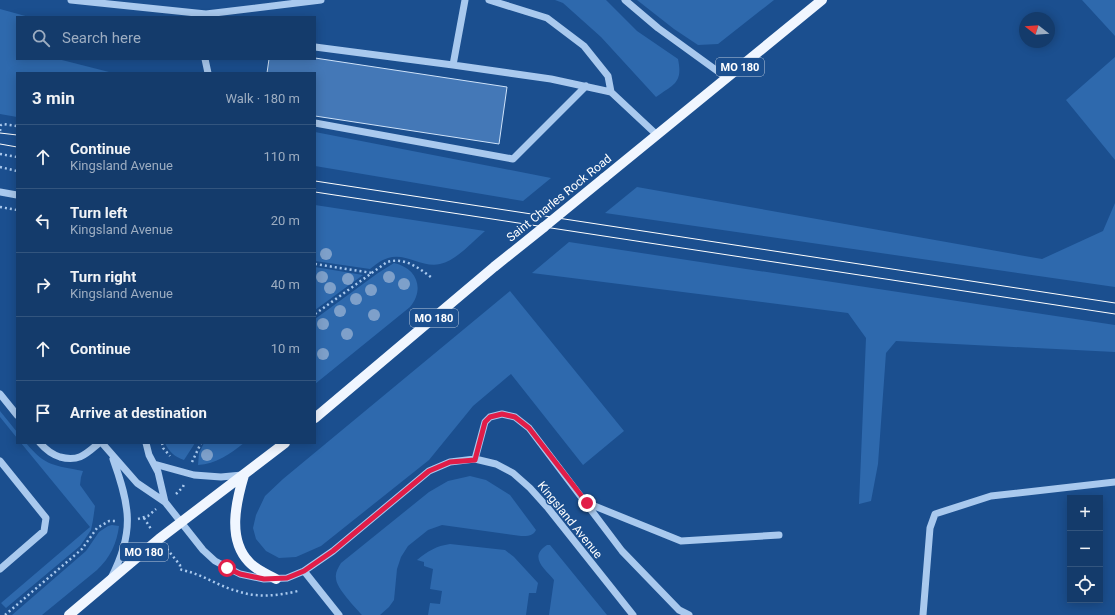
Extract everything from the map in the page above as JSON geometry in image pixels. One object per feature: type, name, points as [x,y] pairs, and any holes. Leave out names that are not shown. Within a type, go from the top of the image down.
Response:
[{"type":"main road","name":"Saint Charles Rock Road","points":[[316,417],[494,268],[822,0]]},
{"type":"main road","name":"MO 180","points":[[69,615],[180,522],[284,444]]},
{"type":"main road","points":[[244,475],[236,509],[235,524],[238,539],[242,551],[249,562],[257,569],[276,579]]},
{"type":"street","points":[[71,0],[210,16],[321,0]]},
{"type":"street","points":[[453,65],[464,0]]},
{"type":"street","points":[[489,0],[547,18],[584,46],[608,76],[611,92]]},
{"type":"street","points":[[625,0],[658,28],[726,78]]},
{"type":"street","points":[[316,47],[551,79],[611,92],[657,135]]},
{"type":"street","points":[[205,60],[208,72]]},
{"type":"street","points":[[316,123],[513,159],[586,86]]},
{"type":"street","points":[[0,192],[16,195]]},
{"type":"street","points":[[0,394],[16,414]]},
{"type":"street","name":"Kingsland Avenue","points":[[475,460],[485,422],[490,417],[502,414],[515,417],[529,428],[587,503]]},
{"type":"street","points":[[41,444],[53,455],[67,459],[75,459],[84,456],[99,444]]},
{"type":"street","points":[[101,444],[137,483],[165,502]]},
{"type":"street","points":[[146,444],[149,455],[162,483],[165,502]]},
{"type":"street","points":[[109,582],[123,552],[128,520],[125,497],[112,455]]},
{"type":"street","points":[[0,460],[46,518],[44,531],[0,569]]},
{"type":"street","name":"Kingsland Avenue","points":[[165,502],[203,550],[215,561],[240,574],[254,578],[287,578],[304,571],[333,551],[429,471],[450,462],[475,460],[496,464],[513,474],[530,488],[548,508],[633,615]]},
{"type":"street","points":[[154,464],[194,475],[221,477],[244,475]]},
{"type":"street","points":[[923,615],[930,528],[935,514],[991,496],[1115,482]]},
{"type":"street","points":[[587,503],[682,541],[779,535]]},
{"type":"street","points":[[587,503],[622,551],[679,610],[689,615]]},
{"type":"street","points":[[304,571],[339,615]]},
{"type":"path","points":[[0,131],[1,125],[3,124],[16,126]]},
{"type":"path","points":[[0,154],[16,157]]},
{"type":"path","points":[[0,167],[16,171]]},
{"type":"path","points":[[0,207],[16,210]]},
{"type":"path","points":[[316,313],[387,262],[394,260],[401,261],[416,267],[432,278]]},
{"type":"path","points":[[316,264],[374,272]]},
{"type":"path","points":[[190,465],[200,444]]},
{"type":"path","points":[[137,519],[144,518],[151,513]]},
{"type":"path","points":[[144,518],[148,526]]},
{"type":"path","points":[[5,615],[82,549],[97,528],[109,521],[120,521]]},
{"type":"shaded area","points":[[555,0],[606,0],[637,31],[678,59],[679,73],[676,82],[656,97],[601,37],[563,3]]},
{"type":"shaded area","points":[[637,0],[774,0],[718,44],[698,45],[674,29]]},
{"type":"shaded area","points":[[1082,0],[1115,0],[1115,36]]},
{"type":"shaded area","points":[[0,9],[25,16],[16,16],[16,60],[62,60],[109,72],[16,72],[16,117],[0,114]]},
{"type":"shaded area","points":[[1115,57],[1115,160],[1066,100]]},
{"type":"shaded area","points":[[316,132],[551,178],[523,201],[316,166]]},
{"type":"shaded area","points":[[637,187],[1042,259],[1103,231],[1115,203],[1115,287],[605,213]]},
{"type":"shaded area","points":[[316,205],[485,231],[458,255],[440,264],[433,265],[407,258],[394,257],[383,260],[370,269],[316,261]]},
{"type":"shaded area","points":[[569,242],[1115,325],[1115,352],[896,341],[886,353],[878,464],[871,501],[859,504],[866,338],[848,313],[532,273]]},
{"type":"shaded area","points":[[394,263],[408,269],[413,274],[418,286],[415,300],[410,307],[316,383],[316,318]]},
{"type":"shaded area","points":[[316,267],[363,275],[316,309]]},
{"type":"shaded area","points":[[510,291],[624,431],[583,465],[511,374],[473,406],[429,460],[321,546],[296,557],[279,558],[266,551],[256,539],[253,528],[256,515],[265,496],[283,479]]},
{"type":"shaded area","points":[[0,411],[16,431],[16,437],[0,417]]},
{"type":"shaded area","points":[[22,444],[27,444],[39,457],[51,464],[83,471],[80,485],[95,506],[91,530],[80,546],[6,608],[1,603],[90,527]]},
{"type":"shaded area","points":[[166,444],[194,444],[184,460],[173,454]]},
{"type":"shaded area","points":[[204,444],[243,444],[228,455],[211,463],[198,465],[199,453]]},
{"type":"shaded area","points":[[470,476],[486,480],[510,495],[536,530],[535,532],[530,535],[521,536],[442,525],[428,530],[408,546],[401,557],[397,569],[394,600],[389,607],[380,615],[362,615],[339,587],[336,574],[341,563],[429,492],[448,481]]},
{"type":"shaded area","points":[[112,525],[119,526],[117,538],[109,555],[97,570],[42,615],[12,615],[86,551],[99,532]]},
{"type":"shaded area","points":[[450,544],[505,550],[514,557],[538,583],[536,593],[529,593],[526,615],[428,615],[430,603],[440,604],[442,591],[430,589],[433,569],[424,566],[424,562],[417,560],[432,549]]},
{"type":"shaded area","points":[[547,545],[550,545],[607,615],[549,615],[554,580],[540,563],[538,558],[541,549]]},
{"type":"building","points":[[316,58],[507,87],[499,144],[316,116],[316,72],[267,72],[269,60],[316,60]]},
{"type":"tram line","points":[[0,133],[16,135]]},
{"type":"tram line","points":[[0,144],[16,147]]},
{"type":"tram line","points":[[316,181],[1115,303]]},
{"type":"tram line","points":[[316,192],[1115,314]]},
{"type":"route","points":[[227,568],[240,574],[264,579],[287,578],[304,571],[333,551],[429,471],[450,462],[475,460],[485,422],[494,415],[502,414],[515,417],[529,428],[587,503]]}]
